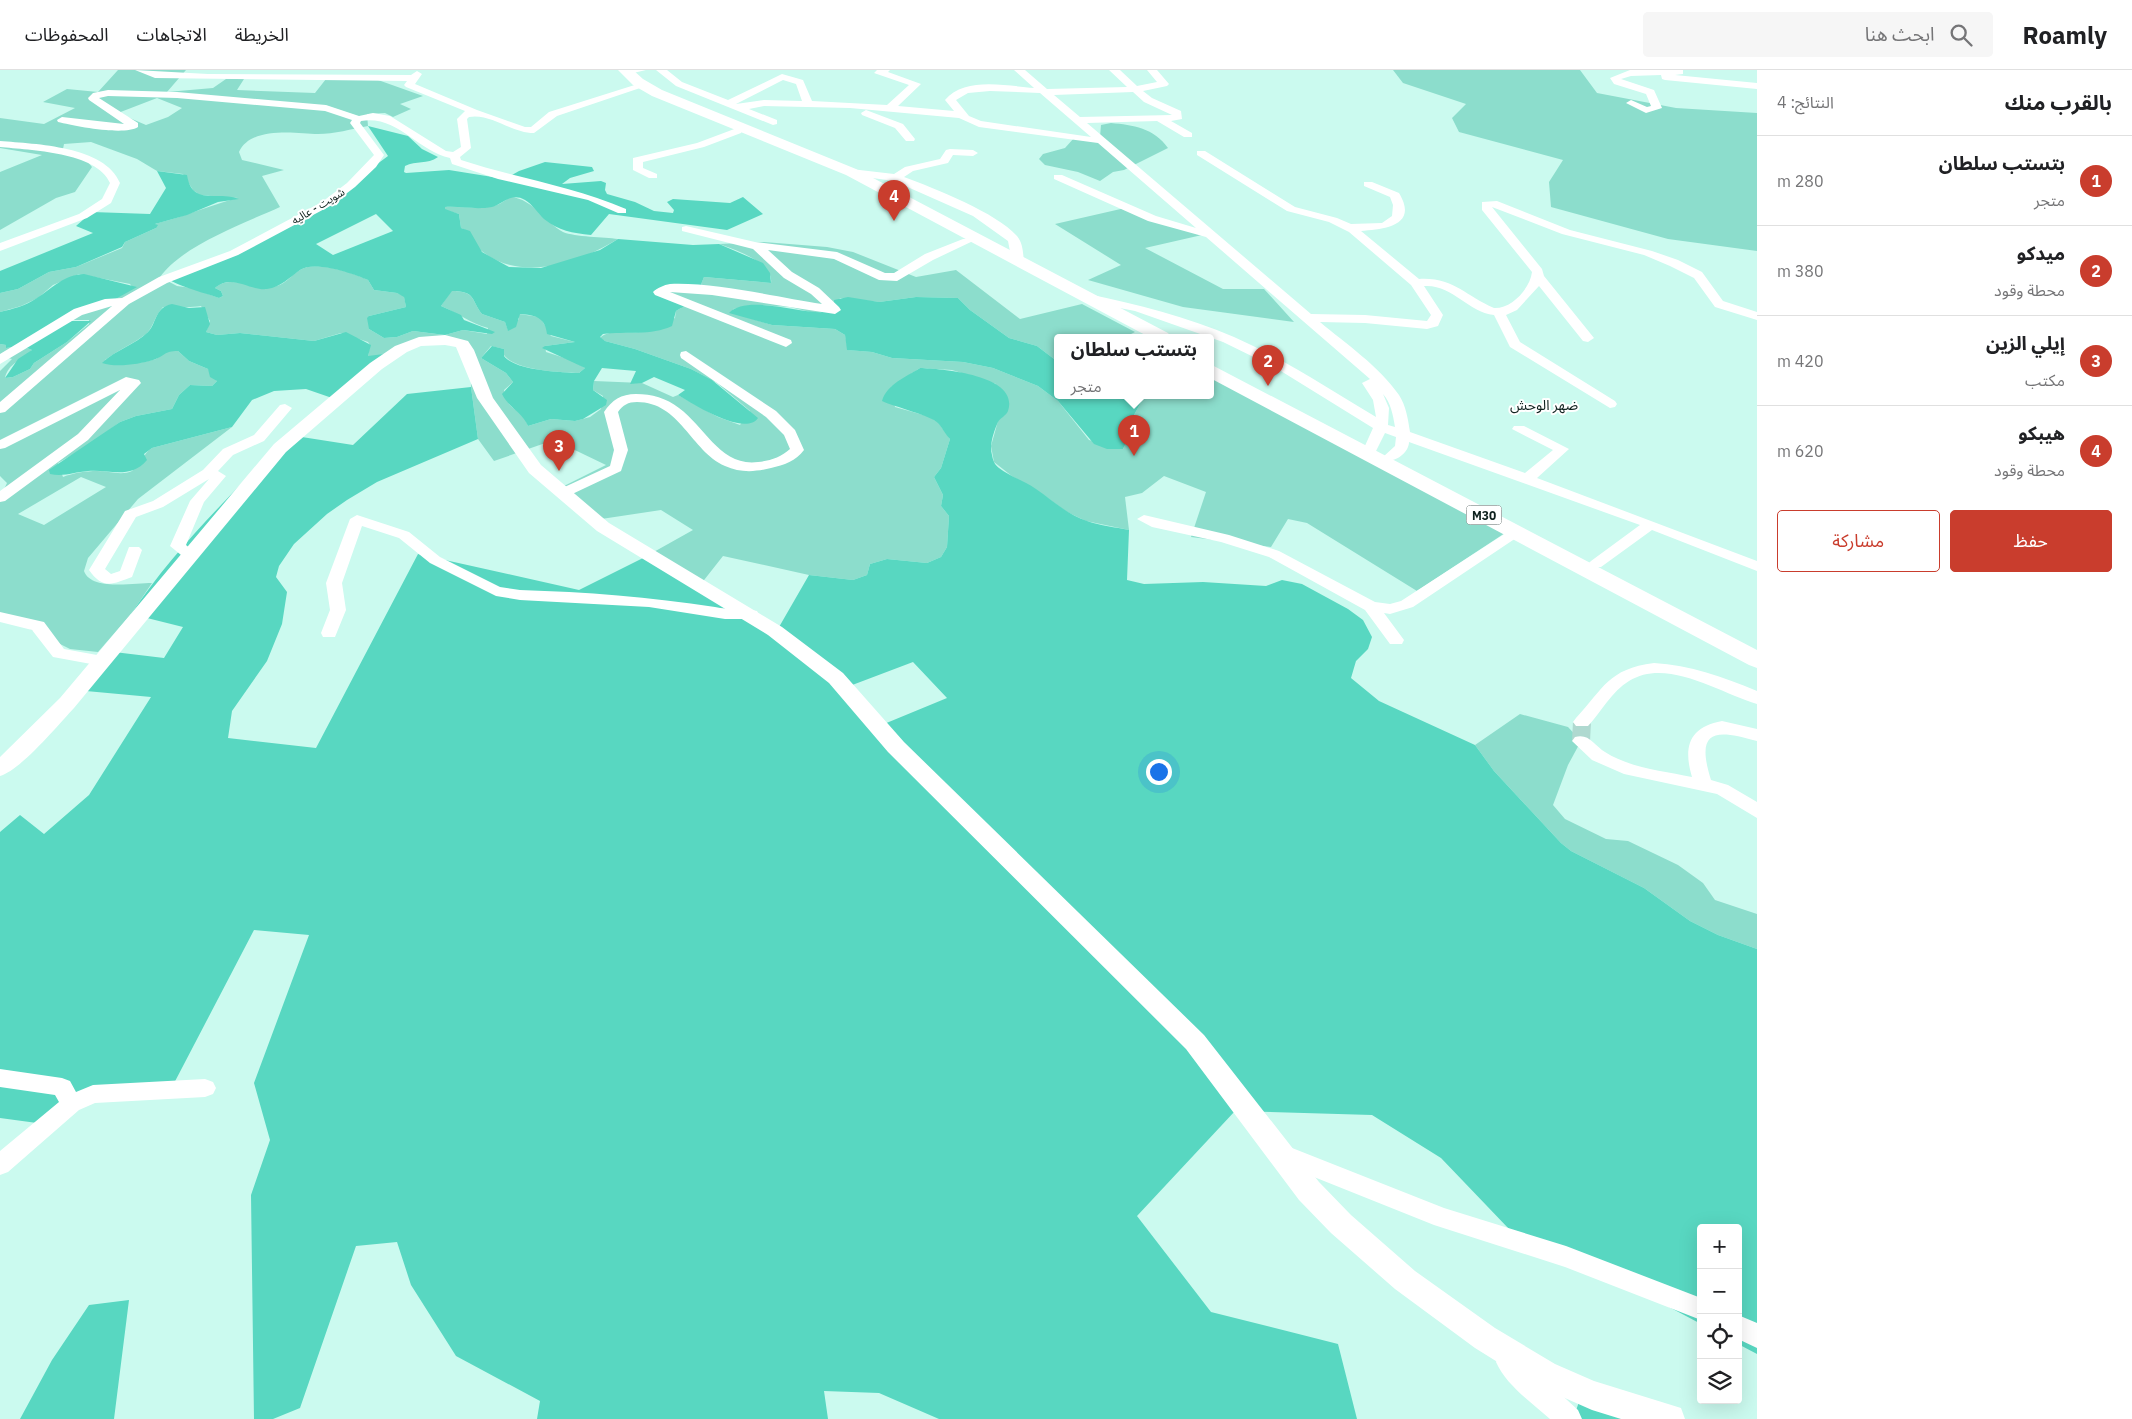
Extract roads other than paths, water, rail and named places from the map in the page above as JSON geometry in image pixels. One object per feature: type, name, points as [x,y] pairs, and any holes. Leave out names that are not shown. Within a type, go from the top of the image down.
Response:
[{"type":"highway","points":[[633,76],[678,102],[844,175],[1156,334]]},
{"type":"highway","points":[[633,76],[737,131],[756,136],[851,172],[968,241],[1142,334]]},
{"type":"highway","points":[[678,102],[682,95],[679,84]]},
{"type":"highway","name":"M30","points":[[1214,365],[1596,564],[1757,651]]},
{"type":"highway","name":"M30","points":[[1214,372],[1757,660]]},
{"type":"main road","points":[[0,769],[35,737],[102,661],[280,448],[387,357],[419,342],[445,340],[462,344],[491,408],[535,469],[603,527],[751,615],[807,654],[836,678],[896,747],[995,847],[1189,1036],[1309,1191],[1341,1224],[1405,1280],[1485,1338],[1544,1374],[1592,1395],[1670,1419]]},
{"type":"street","points":[[140,70],[155,74],[208,77],[385,78],[411,82],[473,112],[520,129],[534,130],[553,114],[633,76]]},
{"type":"street","points":[[411,82],[421,70]]},
{"type":"street","points":[[661,70],[679,84],[773,122]]},
{"type":"street","points":[[885,70],[879,73],[916,84],[889,108]]},
{"type":"street","points":[[1012,70],[1081,125],[1204,232],[1371,384],[1381,400],[1384,419],[1380,453],[1402,447],[1403,435],[1400,414],[1384,385],[1310,318],[1204,232],[1173,210],[1094,141],[1081,125]]},
{"type":"street","points":[[1019,70],[1040,91]]},
{"type":"street","points":[[1081,125],[1102,118],[1173,119],[1178,115],[1148,100],[1114,70]]},
{"type":"street","points":[[962,116],[950,98],[967,90],[983,88],[1089,92],[1135,89],[1164,84],[1152,70]]},
{"type":"street","points":[[1631,103],[1646,110],[1657,108],[1650,92],[1640,87],[1617,82],[1615,78],[1638,73],[1679,71],[1724,84]]},
{"type":"street","points":[[1658,76],[1757,86]]},
{"type":"street","points":[[731,106],[782,77],[800,82],[803,95],[809,104]]},
{"type":"street","points":[[62,120],[92,125],[132,127],[134,125],[93,98],[98,94],[114,93],[177,95],[248,103],[326,108],[358,120],[371,116],[387,119],[406,128],[438,152],[455,156],[466,148],[463,116],[473,112]]},
{"type":"street","points":[[731,106],[764,103],[889,108],[962,116],[986,126],[1094,141]]},
{"type":"street","points":[[844,105],[894,123],[910,138]]},
{"type":"street","points":[[1160,119],[1188,135]]},
{"type":"street","name":"شويت - عاليه","points":[[0,410],[125,301],[163,280],[241,249],[339,196],[372,165],[379,155],[356,123],[358,120]]},
{"type":"street","points":[[653,176],[638,170],[637,160],[700,145],[737,131]]},
{"type":"street","points":[[0,144],[48,148],[71,154],[105,168],[112,174],[115,183],[107,201],[83,216],[0,247]]},
{"type":"street","points":[[896,178],[909,169],[944,161],[950,152],[973,153]]},
{"type":"street","points":[[1201,153],[1286,206],[1333,220],[1349,228],[1398,266],[1416,283],[1436,310],[1437,315],[1434,323],[1418,325],[1375,320],[1310,318]]},
{"type":"street","points":[[455,156],[456,162],[476,169],[592,198],[622,211]]},
{"type":"street","points":[[851,172],[896,178],[951,200],[1005,232],[1014,240],[1018,262]]},
{"type":"street","points":[[1058,177],[1162,222],[1204,232]]},
{"type":"street","points":[[1349,228],[1385,226],[1397,217],[1399,205],[1395,195],[1368,184]]},
{"type":"street","points":[[1122,204],[1204,232]]},
{"type":"street","points":[[1588,338],[1538,277],[1535,267],[1486,204],[1497,205],[1574,235],[1648,254],[1674,263],[1698,275],[1719,304],[1757,316]]},
{"type":"street","points":[[1152,214],[1163,214],[1173,210]]},
{"type":"street","points":[[686,229],[704,231],[739,243],[837,256],[883,277],[897,278],[929,257],[968,241]]},
{"type":"street","points":[[758,246],[788,275],[815,291],[835,310],[712,291],[668,288],[659,292],[786,343]]},
{"type":"street","points":[[1416,283],[1439,283],[1452,288],[1485,310],[1499,313],[1505,312],[1519,303],[1538,277]]},
{"type":"street","points":[[1088,298],[1138,308],[1213,334]]},
{"type":"street","points":[[0,360],[78,312],[105,303],[125,301]]},
{"type":"street","points":[[1499,313],[1515,344],[1610,404]]},
{"type":"street","points":[[1327,334],[1375,320]]},
{"type":"street","points":[[1214,334],[1281,365],[1382,427],[1651,524],[1757,566]]},
{"type":"street","points":[[563,493],[616,468],[622,450],[611,412],[616,403],[626,399],[641,397],[661,402],[685,419],[727,462],[737,465],[762,467],[793,455],[798,450],[790,433],[771,414],[686,355]]},
{"type":"street","points":[[0,445],[79,407],[120,384],[126,382],[134,383],[83,437],[0,498]]},
{"type":"street","points":[[1369,420],[1371,384]]},
{"type":"street","points":[[134,550],[127,574],[108,580],[96,570],[130,514],[158,504],[208,473],[228,452],[259,438],[285,408]]},
{"type":"street","points":[[1519,429],[1562,449],[1527,479]]},
{"type":"street","points":[[191,556],[178,546],[197,501],[220,476],[208,473]]},
{"type":"street","points":[[329,633],[338,610],[334,583],[357,519],[404,535],[435,560],[496,591],[520,595],[588,596],[649,602],[725,614],[751,615]]},
{"type":"street","points":[[1144,519],[1157,524],[1242,543],[1274,554],[1371,607],[1390,609],[1407,604],[1517,532]]},
{"type":"street","points":[[1596,564],[1651,524]]},
{"type":"street","points":[[1721,551],[1757,553]]},
{"type":"street","points":[[1371,607],[1396,640]]},
{"type":"street","points":[[0,618],[38,626],[59,653],[102,661]]},
{"type":"street","points":[[1582,722],[1592,712],[1604,693],[1624,676],[1636,670],[1675,670],[1727,686],[1757,698]]},
{"type":"street","points":[[1703,783],[1697,762],[1696,748],[1700,739],[1710,731],[1724,725],[1757,734]]},
{"type":"street","points":[[1581,741],[1598,756],[1630,770],[1703,783],[1722,789],[1757,811]]},
{"type":"street","points":[[0,1078],[62,1087],[71,1104]]},
{"type":"street","points":[[0,1165],[71,1104],[93,1094],[205,1088]]},
{"type":"street","points":[[1282,1154],[1442,1218],[1566,1257],[1697,1307]]},
{"type":"street","points":[[1742,1328],[1757,1336]]},
{"type":"street","points":[[1485,1338],[1528,1383],[1569,1419]]},
{"type":"tunnel","points":[[1581,741],[1582,722]]},
{"type":"place","name":"هيبكو","points":[[894,221]]},
{"type":"place","name":"ميدكو","points":[[1268,386]]},
{"type":"place","name":"بتستب سلطان","points":[[1134,456]]},
{"type":"place","name":"إيلي الزين","points":[[559,471]]},
{"type":"district","name":"ضهر الوحش","points":[[1544,405]]}]
